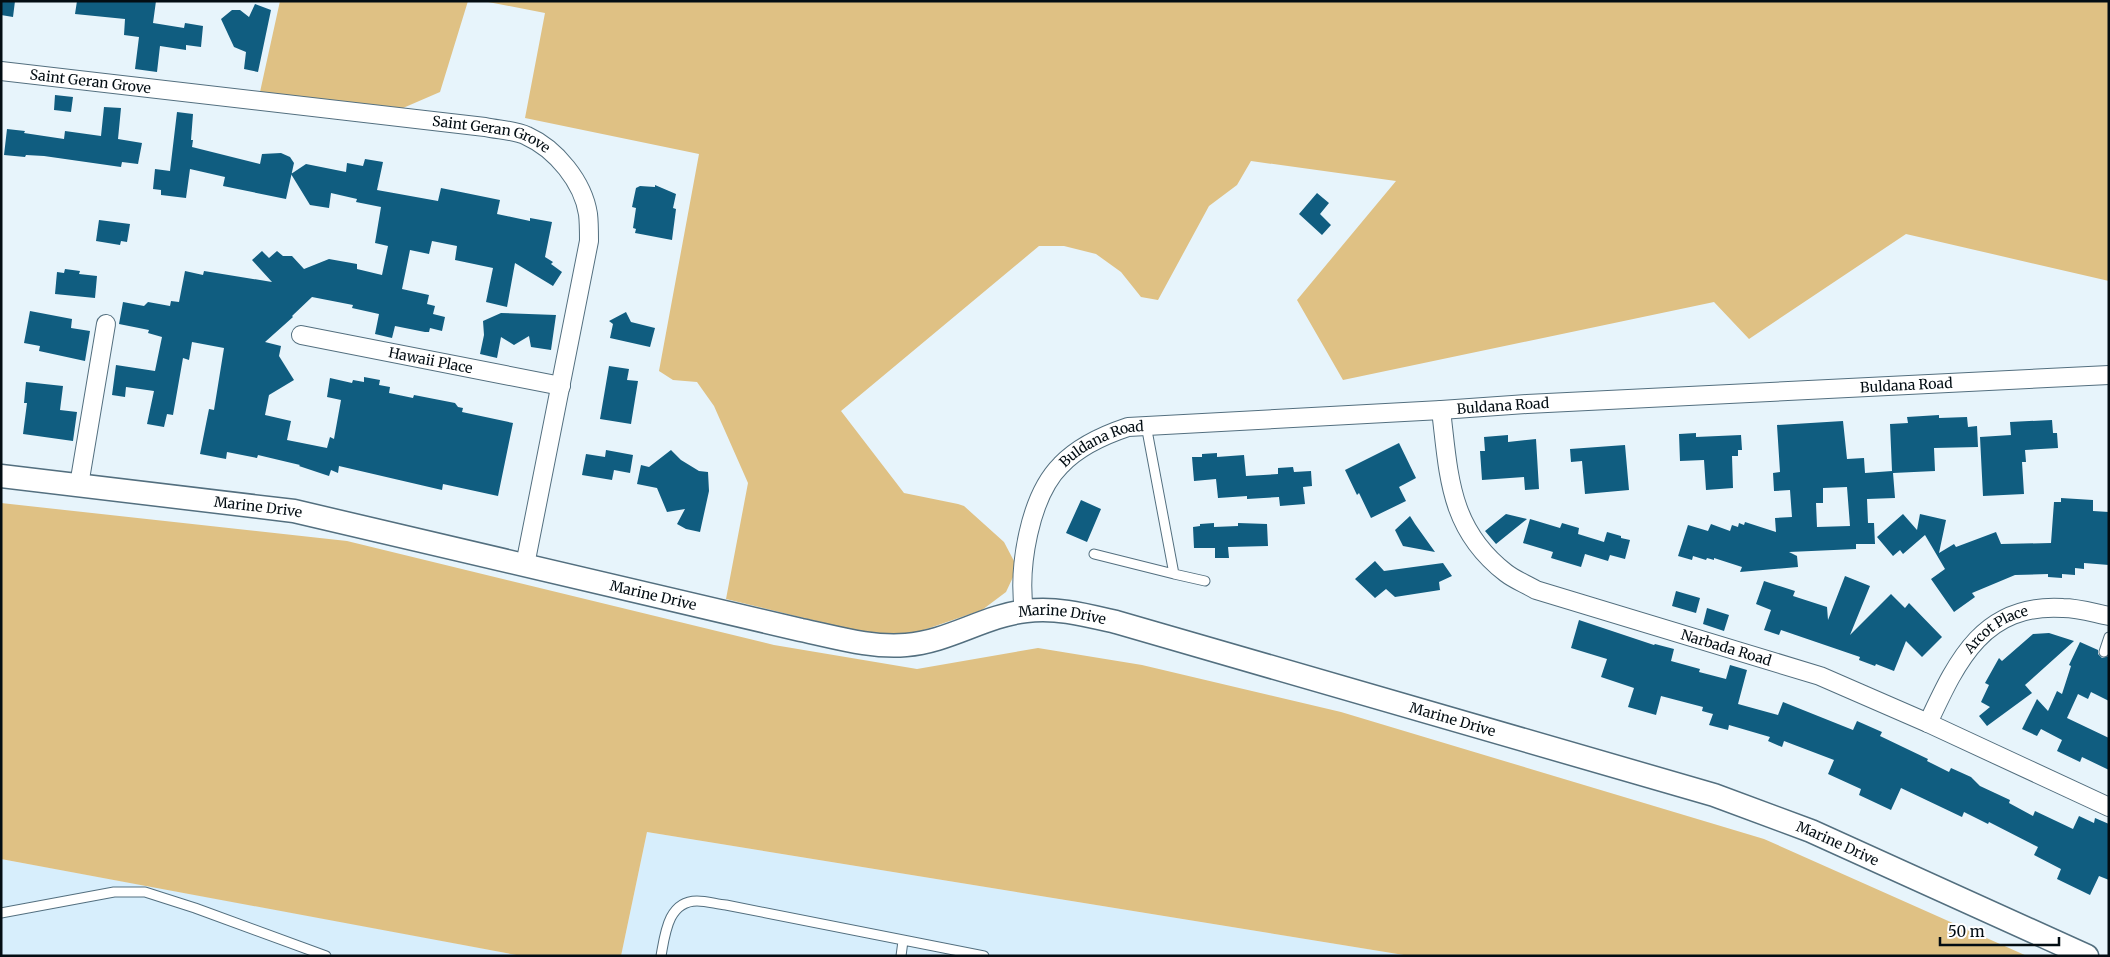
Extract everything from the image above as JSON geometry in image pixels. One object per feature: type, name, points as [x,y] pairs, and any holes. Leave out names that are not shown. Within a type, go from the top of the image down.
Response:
[{"type":"street","name":"Saint Geran Grove","points":[[1,72],[485,127],[526,135],[547,148],[562,163],[580,188],[588,213],[589,241],[525,565]]},
{"type":"street","points":[[79,485],[106,324]]},
{"type":"street","name":"Hawaii Place","points":[[300,335],[561,386]]},
{"type":"street","name":"Buldana Road","points":[[1024,611],[1023,576],[1026,542],[1033,515],[1047,484],[1060,465],[1083,447],[1108,434],[1128,427],[1526,404],[2109,375]]},
{"type":"street","name":"Narbada Road","points":[[1441,410],[1451,488],[1464,524],[1480,551],[1507,574],[1536,590],[1820,676],[1928,723],[2109,807]]},
{"type":"street","name":"Marine Drive","points":[[1,476],[294,511],[872,645],[906,645],[938,640],[1005,615],[1024,611],[1059,610],[1116,622],[1714,795],[1811,831],[2086,956]]},
{"type":"street","name":"Arcot Place","points":[[1928,723],[1955,668],[1967,649],[1981,633],[1997,623],[2019,613],[2038,608],[2064,608],[2109,616]]},
{"type":"lane","points":[[1146,425],[1174,574]]},
{"type":"lane","points":[[1094,554],[1206,581]]},
{"type":"lane","points":[[2104,652],[2109,637]]},
{"type":"lane","points":[[1,913],[114,892],[145,892],[195,908],[326,956]]},
{"type":"lane","points":[[661,956],[668,924],[675,910],[696,901],[726,905],[984,956]]},
{"type":"lane","points":[[901,956],[903,941]]},
{"type":"shaded area","points":[[280,1],[468,1],[440,92],[403,108],[260,92]]},
{"type":"shaded area","points":[[483,1],[2109,1],[2109,281],[1906,234],[1749,339],[1714,302],[1343,380],[1297,300],[1396,181],[1251,161],[1237,185],[1209,206],[1158,300],[1141,297],[1121,272],[1096,254],[1064,246],[1039,246],[841,411],[904,493],[964,506],[1004,542],[1015,563],[1014,575],[1006,592],[982,610],[909,635],[861,632],[726,599],[748,483],[714,406],[697,382],[673,380],[659,371],[699,154],[525,118],[545,13]]},
{"type":"shaded area","points":[[1,503],[347,541],[774,645],[917,669],[1038,648],[1142,665],[1341,712],[1764,839],[2027,956],[1410,956],[647,832],[621,956],[522,956],[1,859]]},
{"type":"shaded area","points":[[647,832],[1410,956],[621,956]]},
{"type":"shaded area","points":[[1,859],[337,921],[522,956],[1,956]]},
{"type":"building","points":[[1,1],[15,1],[13,17],[1,15]]},
{"type":"building","points":[[77,1],[156,1],[153,23],[184,28],[185,23],[203,26],[201,47],[186,45],[186,50],[160,46],[157,72],[135,69],[139,37],[124,35],[125,19],[75,14]]},
{"type":"building","points":[[255,4],[271,10],[258,72],[244,69],[246,52],[234,47],[221,19],[232,10],[240,10],[249,17]]},
{"type":"building","points":[[55,95],[73,97],[71,112],[54,110]]},
{"type":"building","points":[[104,107],[121,108],[118,139],[142,143],[138,164],[122,162],[121,167],[44,156],[4,155],[7,129],[64,139],[65,131],[101,136]]},
{"type":"building","points":[[177,112],[193,114],[192,147],[260,164],[262,154],[281,153],[290,157],[294,163],[286,199],[223,186],[225,177],[190,169],[186,198],[161,195],[161,190],[153,189],[155,169],[170,171]]},
{"type":"building","points":[[365,159],[383,162],[377,190],[438,201],[441,188],[500,200],[497,214],[530,221],[530,218],[552,222],[545,257],[553,262],[551,264],[562,272],[553,286],[515,263],[507,307],[486,302],[493,268],[455,260],[457,246],[432,241],[429,254],[410,250],[402,289],[429,295],[427,304],[435,306],[433,314],[445,317],[442,331],[430,328],[429,332],[425,332],[395,326],[392,338],[375,334],[379,314],[352,308],[353,305],[312,297],[265,342],[281,346],[279,356],[294,380],[269,395],[265,415],[291,421],[287,440],[327,448],[330,437],[334,439],[341,400],[327,397],[330,378],[352,383],[353,380],[364,382],[364,377],[380,380],[379,385],[390,387],[389,393],[413,398],[414,395],[455,403],[458,407],[463,408],[462,412],[513,423],[498,496],[443,484],[442,490],[339,466],[338,473],[331,470],[329,476],[300,465],[258,455],[257,458],[227,452],[226,459],[200,454],[209,409],[214,410],[224,348],[192,342],[189,360],[183,358],[173,415],[167,414],[164,427],[147,424],[154,391],[126,387],[125,397],[112,395],[116,365],[155,371],[162,337],[148,333],[149,330],[119,324],[123,302],[144,306],[148,302],[170,306],[171,301],[179,302],[185,271],[203,275],[204,271],[272,282],[252,260],[262,251],[269,258],[277,251],[283,256],[292,256],[304,269],[329,259],[357,264],[357,269],[382,275],[388,246],[375,243],[381,207],[356,202],[357,199],[331,193],[329,208],[310,205],[291,174],[306,164],[346,172],[347,163],[363,166]]},
{"type":"building","points":[[655,185],[676,194],[673,208],[676,209],[672,240],[635,233],[636,229],[633,228],[636,208],[632,207],[636,188],[640,186],[655,187]]},
{"type":"building","points":[[1317,193],[1329,203],[1320,214],[1331,225],[1322,235],[1299,214]]},
{"type":"building","points":[[99,220],[130,224],[127,242],[121,241],[120,245],[96,241]]},
{"type":"building","points":[[65,269],[80,271],[79,274],[97,276],[95,298],[55,294],[57,272],[64,273]]},
{"type":"building","points":[[30,311],[72,319],[71,328],[90,331],[85,361],[39,351],[40,346],[24,343]]},
{"type":"building","points":[[626,312],[631,322],[655,328],[650,347],[610,338],[613,324],[609,321]]},
{"type":"building","points":[[501,313],[556,315],[551,350],[531,347],[529,336],[514,345],[501,337],[497,358],[480,354],[484,335],[483,321]]},
{"type":"building","points":[[609,366],[629,369],[627,380],[638,381],[631,424],[600,419]]},
{"type":"building","points":[[26,382],[63,386],[60,410],[77,412],[73,441],[23,434],[27,403],[24,403]]},
{"type":"building","points":[[1939,415],[1939,418],[1967,417],[1968,427],[1977,426],[1978,447],[1934,448],[1935,471],[1893,473],[1895,498],[1867,499],[1868,523],[1874,523],[1875,544],[1856,544],[1856,549],[1789,552],[1797,556],[1798,567],[1740,572],[1742,567],[1714,558],[1714,560],[1707,558],[1706,560],[1693,556],[1692,560],[1678,556],[1688,525],[1708,531],[1711,524],[1730,531],[1732,525],[1738,527],[1739,523],[1744,525],[1745,522],[1776,532],[1775,518],[1792,517],[1790,490],[1774,491],[1773,473],[1780,472],[1777,425],[1843,421],[1847,459],[1864,458],[1865,473],[1892,471],[1890,424],[1908,423],[1907,417]],"holes":[[[1847,487],[1850,526],[1817,527],[1816,503],[1823,503],[1823,488]]]},
{"type":"building","points":[[2052,420],[2053,433],[2057,433],[2058,448],[2025,450],[2026,462],[2022,462],[2024,494],[1983,496],[1980,437],[2011,435],[2010,422]]},
{"type":"building","points":[[1696,433],[1696,437],[1741,435],[1742,450],[1738,450],[1738,456],[1732,456],[1733,488],[1706,490],[1704,460],[1680,461],[1679,434]]},
{"type":"building","points":[[1508,435],[1508,442],[1536,439],[1539,489],[1525,490],[1524,477],[1482,480],[1480,451],[1485,451],[1484,437]]},
{"type":"building","points":[[1399,443],[1416,478],[1399,487],[1406,501],[1371,518],[1345,470]]},
{"type":"building","points":[[1625,445],[1629,490],[1585,494],[1582,461],[1571,462],[1570,449]]},
{"type":"building","points":[[606,450],[633,455],[630,473],[614,470],[612,480],[582,475],[586,454],[605,457]]},
{"type":"building","points":[[671,450],[681,460],[699,471],[708,472],[709,491],[700,532],[686,529],[677,524],[685,509],[667,512],[657,488],[637,484],[641,465],[649,467]]},
{"type":"building","points":[[1217,453],[1217,457],[1244,455],[1246,476],[1278,474],[1278,468],[1293,467],[1294,472],[1311,471],[1312,486],[1303,487],[1305,504],[1280,506],[1279,497],[1247,499],[1247,496],[1218,498],[1216,479],[1194,481],[1192,457],[1202,457],[1202,454]]},
{"type":"building","points":[[2061,498],[2093,500],[2093,511],[2109,512],[2109,565],[2084,563],[2084,569],[2075,568],[2075,575],[2062,574],[2062,578],[2048,577],[2048,574],[2015,575],[1972,593],[1975,597],[1954,612],[1931,579],[1945,569],[1925,535],[1903,554],[1900,550],[1893,556],[1877,537],[1903,514],[1917,530],[1920,514],[1946,520],[1939,553],[1954,544],[1956,547],[1996,532],[2001,544],[2051,543],[2054,502],[2061,502]]},
{"type":"building","points":[[1081,500],[1101,509],[1087,542],[1066,533]]},
{"type":"building","points":[[1506,514],[1527,519],[1496,544],[1485,531]]},
{"type":"building","points":[[1410,516],[1435,552],[1403,546],[1395,530]]},
{"type":"building","points":[[1530,519],[1560,528],[1562,523],[1579,528],[1578,534],[1604,542],[1607,532],[1621,536],[1621,538],[1630,540],[1625,559],[1610,555],[1608,561],[1585,554],[1581,567],[1551,558],[1553,552],[1523,543]]},
{"type":"building","points":[[1214,523],[1214,527],[1238,526],[1238,523],[1267,524],[1268,546],[1228,547],[1229,558],[1215,558],[1215,548],[1194,548],[1193,527],[1200,526],[1200,524]]},
{"type":"building","points":[[1375,561],[1384,571],[1443,563],[1452,576],[1439,582],[1440,590],[1395,597],[1386,589],[1375,598],[1355,579]]},
{"type":"building","points":[[1845,576],[1870,586],[1850,635],[1891,594],[1905,608],[1909,603],[1942,637],[1922,657],[1906,641],[1894,671],[1876,664],[1875,666],[1859,660],[1860,657],[1781,630],[1779,635],[1764,630],[1771,610],[1756,604],[1764,581],[1795,591],[1793,596],[1827,607],[1828,620]]},
{"type":"building","points":[[1676,591],[1700,598],[1696,613],[1672,606]]},
{"type":"building","points":[[1707,608],[1729,615],[1724,631],[1703,624]]},
{"type":"building","points":[[1579,620],[1654,645],[1674,649],[1671,661],[1700,669],[1699,672],[1726,679],[1730,665],[1747,670],[1738,704],[1778,715],[1783,702],[1853,730],[1857,721],[1882,732],[1880,736],[1928,759],[1927,761],[1949,772],[1951,768],[1971,777],[1980,786],[2010,800],[2009,803],[2033,816],[2035,811],[2073,829],[2079,816],[2094,823],[2095,818],[2109,824],[2109,880],[2099,876],[2090,895],[2057,879],[2061,869],[2034,855],[2038,847],[1989,822],[1988,824],[1964,812],[1962,817],[1901,788],[1891,810],[1859,795],[1861,789],[1828,774],[1834,760],[1784,741],[1782,747],[1768,741],[1770,737],[1729,725],[1728,730],[1709,725],[1713,714],[1702,711],[1703,707],[1661,696],[1656,715],[1628,707],[1634,688],[1601,677],[1607,659],[1571,648]]},
{"type":"building","points":[[2049,633],[2074,641],[2025,685],[2032,693],[1987,726],[1979,716],[1990,707],[1981,702],[1989,685],[1985,683],[1999,658],[2002,661],[2033,634]]},
{"type":"building","points":[[2080,642],[2098,650],[2098,654],[2102,658],[2109,656],[2109,701],[2091,692],[2088,699],[2078,694],[2067,718],[2109,738],[2109,770],[2082,757],[2080,762],[2057,751],[2062,740],[2041,729],[2037,736],[2022,729],[2037,699],[2048,711],[2057,691],[2062,694],[2071,666],[2069,665]]}]
